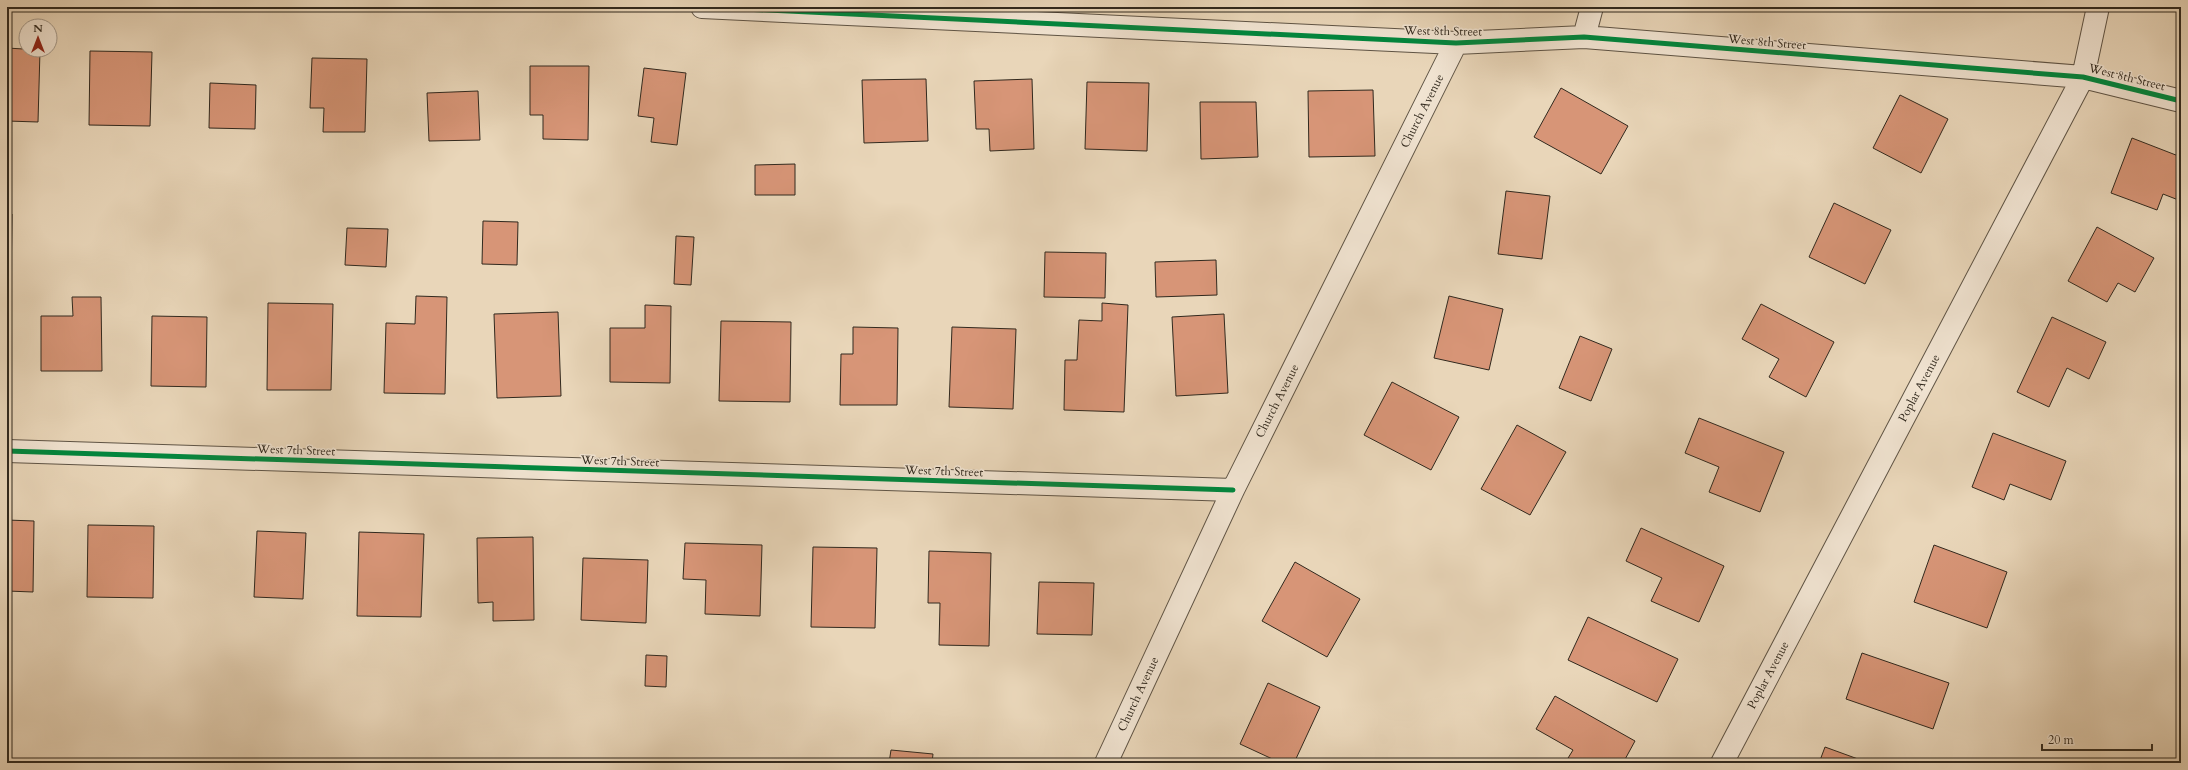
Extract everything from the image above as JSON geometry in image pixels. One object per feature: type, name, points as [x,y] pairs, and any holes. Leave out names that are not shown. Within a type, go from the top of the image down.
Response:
[{"type":"street","name":"West 8th Street","points":[[702,7],[1456,43],[1584,37],[2083,77],[2181,101]]},
{"type":"street","points":[[1584,37],[1592,7]]},
{"type":"street","name":"Poplar Avenue","points":[[1722,763],[2083,77],[2098,7]]},
{"type":"street","name":"Church Avenue","points":[[1106,763],[1233,490],[1456,43]]},
{"type":"street","name":"West 7th Street","points":[[7,451],[1233,490]]},
{"type":"building","points":[[7,48],[18,49],[18,58],[40,58],[38,122],[7,121]]},
{"type":"building","points":[[90,51],[152,52],[150,126],[89,125]]},
{"type":"building","points":[[312,58],[367,59],[365,132],[323,132],[324,108],[310,108]]},
{"type":"building","points":[[530,66],[589,66],[588,140],[543,139],[543,115],[530,115]]},
{"type":"building","points":[[644,68],[686,73],[677,145],[651,142],[654,118],[638,116]]},
{"type":"building","points":[[926,79],[928,141],[864,143],[862,80]]},
{"type":"building","points":[[1032,79],[1034,149],[990,151],[989,129],[976,129],[974,81]]},
{"type":"building","points":[[1087,82],[1149,83],[1147,151],[1085,149]]},
{"type":"building","points":[[210,83],[256,85],[255,129],[209,128]]},
{"type":"building","points":[[1561,88],[1628,126],[1601,174],[1534,137]]},
{"type":"building","points":[[1373,90],[1375,156],[1309,157],[1308,91]]},
{"type":"building","points":[[478,91],[480,140],[429,141],[427,93]]},
{"type":"building","points":[[1900,95],[1948,119],[1921,173],[1873,148]]},
{"type":"building","points":[[1200,102],[1256,102],[1258,157],[1201,159]]},
{"type":"building","points":[[2132,138],[2181,157],[2181,201],[2163,194],[2157,210],[2111,193]]},
{"type":"building","points":[[795,164],[795,195],[755,195],[755,165]]},
{"type":"building","points":[[1506,191],[1550,196],[1542,259],[1498,254]]},
{"type":"building","points":[[1834,203],[1891,230],[1865,284],[1809,257]]},
{"type":"building","points":[[7,213],[12,214],[11,290],[7,290]]},
{"type":"building","points":[[483,221],[518,222],[517,265],[482,264]]},
{"type":"building","points":[[2097,227],[2154,258],[2135,292],[2118,283],[2107,302],[2068,281]]},
{"type":"building","points":[[347,228],[388,229],[386,267],[345,265]]},
{"type":"building","points":[[676,236],[694,237],[691,285],[674,284]]},
{"type":"building","points":[[1045,252],[1106,253],[1105,298],[1044,297]]},
{"type":"building","points":[[1216,260],[1217,295],[1156,297],[1155,262]]},
{"type":"building","points":[[416,296],[447,297],[445,394],[384,393],[386,323],[415,324]]},
{"type":"building","points":[[1449,296],[1503,309],[1489,370],[1434,358]]},
{"type":"building","points":[[72,297],[101,297],[102,371],[41,371],[41,316],[73,316]]},
{"type":"building","points":[[268,303],[333,304],[331,390],[267,390]]},
{"type":"building","points":[[1102,303],[1128,305],[1124,412],[1064,410],[1065,360],[1077,360],[1079,320],[1102,321]]},
{"type":"building","points":[[1761,304],[1834,342],[1806,397],[1769,377],[1779,359],[1742,339]]},
{"type":"building","points":[[645,305],[671,306],[670,383],[610,382],[610,328],[645,328]]},
{"type":"building","points":[[558,312],[561,396],[497,398],[494,314]]},
{"type":"building","points":[[1224,314],[1228,393],[1176,396],[1172,317]]},
{"type":"building","points":[[152,316],[207,317],[206,387],[151,386]]},
{"type":"building","points":[[2052,317],[2106,342],[2089,379],[2067,368],[2049,407],[2017,392]]},
{"type":"building","points":[[721,321],[791,322],[790,402],[719,401]]},
{"type":"building","points":[[853,327],[898,328],[897,405],[840,405],[841,354],[853,354]]},
{"type":"building","points":[[952,327],[1016,329],[1013,409],[949,407]]},
{"type":"building","points":[[1580,336],[1612,349],[1591,401],[1559,388]]},
{"type":"building","points":[[1392,382],[1459,417],[1431,470],[1364,435]]},
{"type":"building","points":[[1699,418],[1784,452],[1760,512],[1709,492],[1719,467],[1685,453]]},
{"type":"building","points":[[1517,425],[1566,452],[1530,515],[1481,489]]},
{"type":"building","points":[[1993,433],[2066,461],[2051,500],[2010,484],[2004,500],[1972,487]]},
{"type":"building","points":[[7,520],[34,521],[33,592],[7,591]]},
{"type":"building","points":[[88,525],[154,526],[153,598],[87,597]]},
{"type":"building","points":[[1641,528],[1724,566],[1699,622],[1651,601],[1662,578],[1626,561]]},
{"type":"building","points":[[257,531],[306,533],[303,599],[254,597]]},
{"type":"building","points":[[359,532],[424,534],[421,617],[357,616]]},
{"type":"building","points":[[533,537],[534,620],[493,621],[493,602],[478,603],[477,538]]},
{"type":"building","points":[[685,543],[762,545],[760,616],[705,614],[706,580],[683,579]]},
{"type":"building","points":[[1934,545],[2007,572],[1987,628],[1914,602]]},
{"type":"building","points":[[813,547],[877,548],[875,628],[811,627]]},
{"type":"building","points":[[929,551],[991,553],[989,646],[939,645],[940,603],[928,603]]},
{"type":"building","points":[[583,558],[648,560],[646,623],[581,620]]},
{"type":"building","points":[[1295,562],[1360,599],[1327,657],[1262,621]]},
{"type":"building","points":[[1039,582],[1094,583],[1092,635],[1037,634]]},
{"type":"building","points":[[1588,617],[1678,659],[1657,702],[1568,660]]},
{"type":"building","points":[[1862,653],[1949,683],[1933,729],[1846,699]]},
{"type":"building","points":[[646,655],[667,656],[666,687],[645,686]]},
{"type":"building","points":[[1268,683],[1320,707],[1294,763],[1281,763],[1240,744]]},
{"type":"building","points":[[1555,696],[1635,741],[1623,763],[1565,763],[1573,750],[1536,729]]},
{"type":"building","points":[[1825,747],[1869,763],[1819,763]]},
{"type":"building","points":[[891,750],[933,754],[932,763],[889,763]]},
{"type":"cycle path","points":[[702,7],[1456,43],[1584,37],[2083,77],[2181,101]]},
{"type":"cycle path","points":[[7,451],[1233,490]]}]
